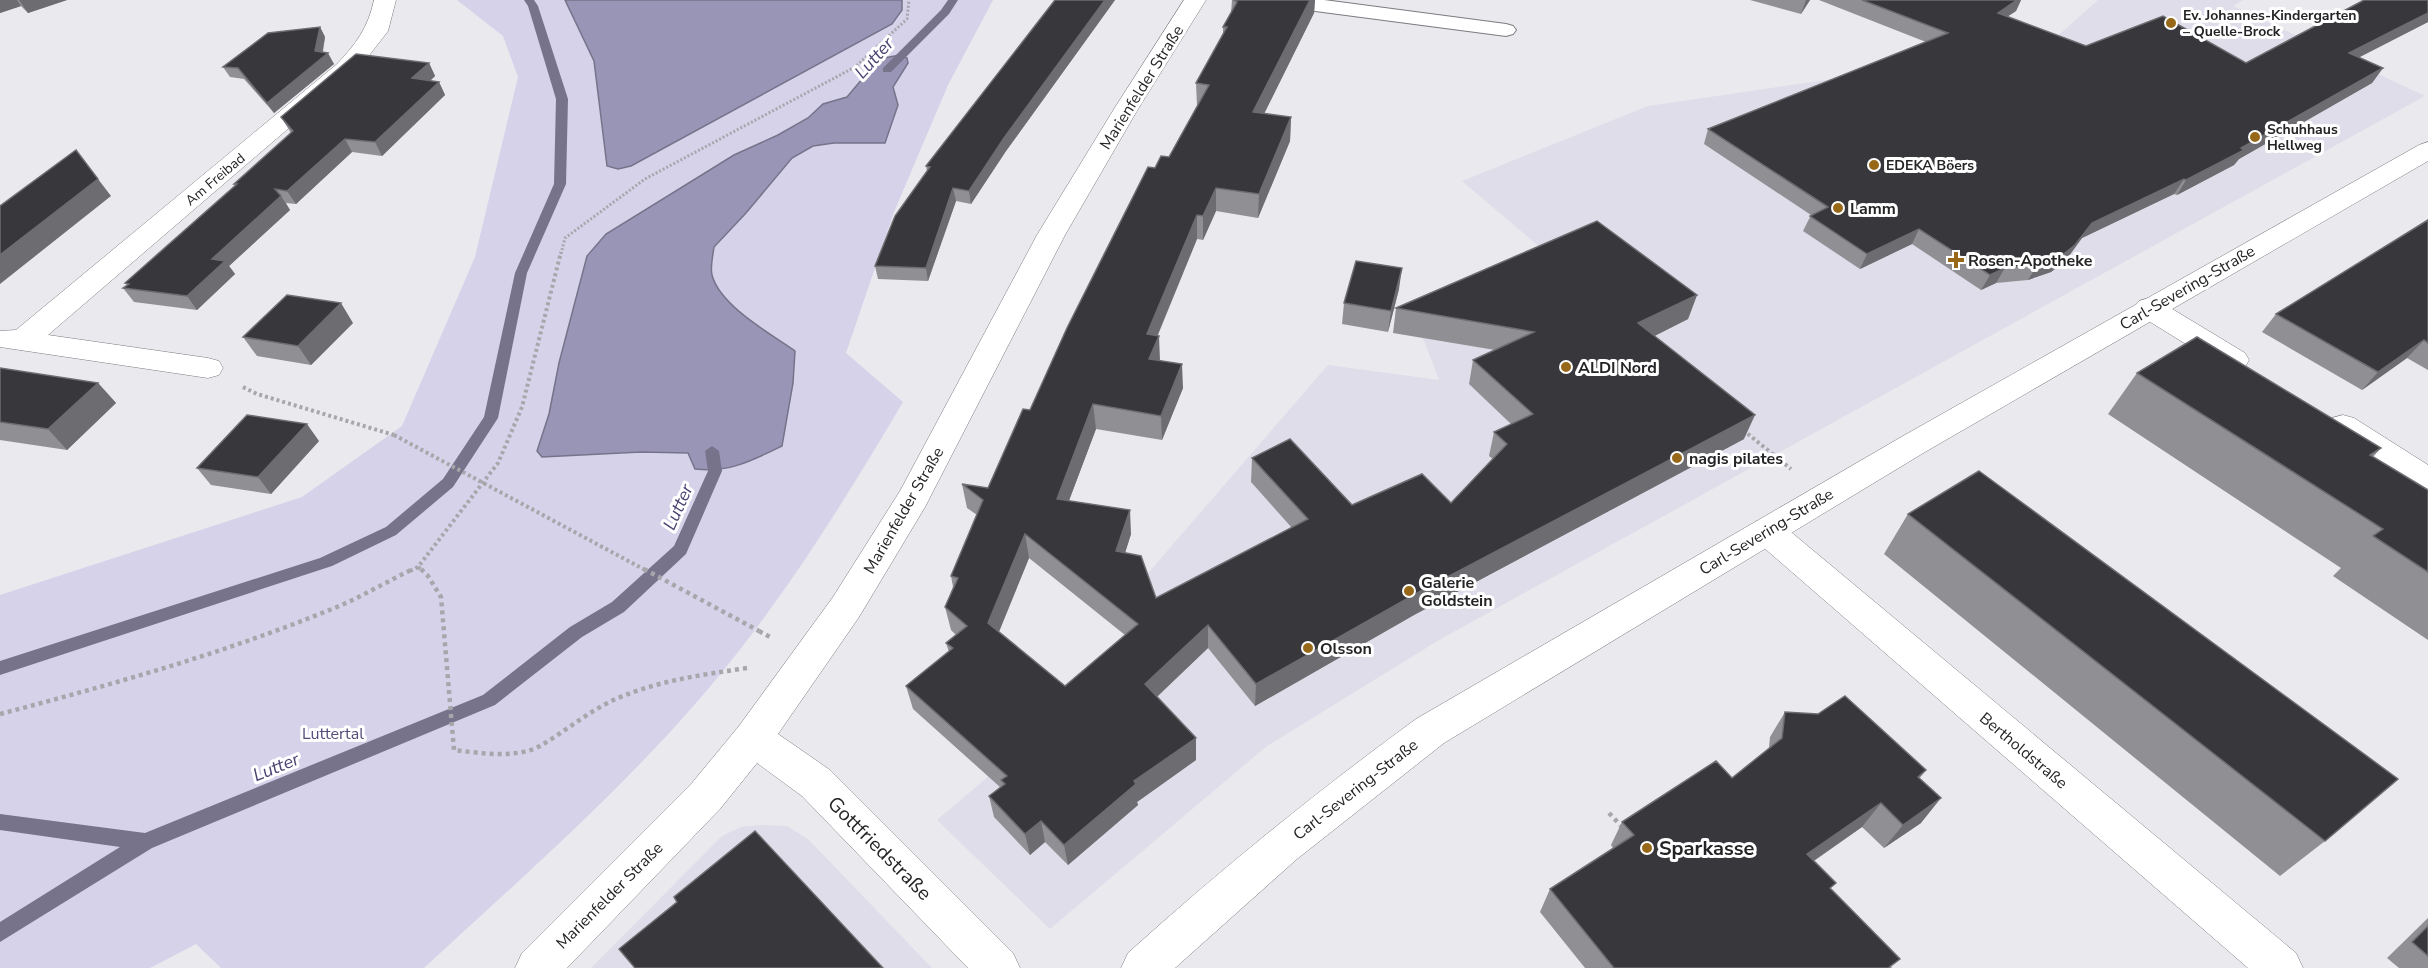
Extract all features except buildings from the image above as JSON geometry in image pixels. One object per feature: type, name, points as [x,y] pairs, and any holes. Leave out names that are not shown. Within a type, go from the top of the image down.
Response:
[{"type":"street","name":"Am Freibad","points":[[11,340],[345,69],[372,42],[382,19],[385,0]]},
{"type":"street","name":"Marienfelder Straße","points":[[537,968],[706,796],[753,738],[811,657],[913,498],[1051,235],[1126,109],[1195,0]]},
{"type":"street","name":"Carl-Severing-Straße","points":[[1143,968],[1284,844],[1361,781],[1430,731],[2149,308],[2428,150]]},
{"type":"street","points":[[2149,308],[2262,376]]},
{"type":"street","name":"Am Freibad","points":[[11,340],[208,368]]},
{"type":"street","points":[[2321,412],[2428,480]]},
{"type":"street","name":"Bertholdstraße","points":[[1767,531],[2281,968]]},
{"type":"street","name":"Gottfriedstraße","points":[[753,738],[816,783],[998,968]]},
{"type":"lane","points":[[1277,0],[1506,30]]},
{"type":"path","points":[[0,714],[115,684],[258,636],[328,611],[418,567],[498,463],[522,407],[565,238],[645,179],[855,67],[907,19],[909,0]]},
{"type":"path","points":[[208,368],[257,394],[394,435],[759,631]]},
{"type":"path","points":[[1740,428],[1781,460]]},
{"type":"path","points":[[418,567],[428,576],[441,597],[454,750],[498,755],[538,747],[570,724],[616,699],[665,681],[811,657]]},
{"type":"path","points":[[1609,813],[1628,833]]},
{"type":"shaded area","points":[[565,0],[902,0],[902,10],[892,24],[631,166],[618,169],[607,166],[594,61]]},
{"type":"shaded area","points":[[2098,0],[2243,0],[2233,6],[2425,96],[1439,640],[1267,746],[1050,929],[937,820],[1158,632],[1143,579],[1328,365],[1439,380],[1412,310],[1542,249],[1462,181],[1648,106],[2044,48]]},
{"type":"shaded area","points":[[900,55],[907,58],[908,63],[893,87],[898,105],[885,143],[834,143],[813,146],[792,158],[714,247],[712,275],[725,298],[760,328],[795,351],[793,383],[782,446],[740,465],[707,470],[695,469],[688,453],[641,452],[542,457],[537,451],[549,414],[559,363],[587,256],[606,234],[734,155],[808,118],[823,104],[847,97],[868,72],[884,58]]},
{"type":"shaded area","points":[[787,826],[808,839],[932,968],[591,968],[722,836],[741,827]]},
{"type":"green space","name":"Luttertal","points":[[457,0],[565,0],[594,61],[607,166],[631,166],[891,24],[902,10],[902,0],[993,0],[948,85],[894,212],[846,353],[903,402],[804,561],[761,622],[703,695],[627,777],[547,855],[424,968],[221,968],[196,944],[150,968],[0,968],[0,595],[302,497],[402,426],[475,257],[518,77],[503,36]],"holes":[[[900,55],[907,58],[908,63],[893,88],[898,105],[885,143],[834,143],[813,146],[792,158],[714,247],[712,275],[725,297],[747,318],[795,351],[793,383],[782,446],[695,469],[689,453],[641,452],[542,457],[537,451],[606,234],[734,155],[808,118],[823,104],[847,97],[868,72]]]},
{"type":"waterway","name":"Lutter","points":[[0,668],[326,562],[391,531],[448,483],[491,418],[521,273],[560,184],[562,99],[533,6],[529,0]]},
{"type":"waterway","name":"Lutter","points":[[887,70],[945,12],[953,0]]},
{"type":"waterway","name":"Lutter","points":[[145,842],[489,700],[576,632],[618,607],[680,550],[715,471],[712,451]]},
{"type":"waterway","name":"Lutter","points":[[0,822],[145,842]]},
{"type":"waterway","name":"Lutter","points":[[0,933],[145,842]]},
{"type":"place","name":"Ev. Johannes-Kindergarten – Quelle-Brock","points":[[2171,23]]},
{"type":"place","name":"Schuhhaus Hellweg","points":[[2255,137]]},
{"type":"place","name":"EDEKA Böers","points":[[1874,165]]},
{"type":"place","name":"Lamm","points":[[1838,208]]},
{"type":"place","name":"Rosen-Apotheke","points":[[1956,260]]},
{"type":"place","name":"ALDI Nord","points":[[1566,367]]},
{"type":"place","name":"nagis pilates","points":[[1677,458]]},
{"type":"place","name":"Galerie Goldstein","points":[[1409,591]]},
{"type":"place","name":"Olsson","points":[[1308,648]]},
{"type":"place","name":"Sparkasse","points":[[1647,848]]}]
